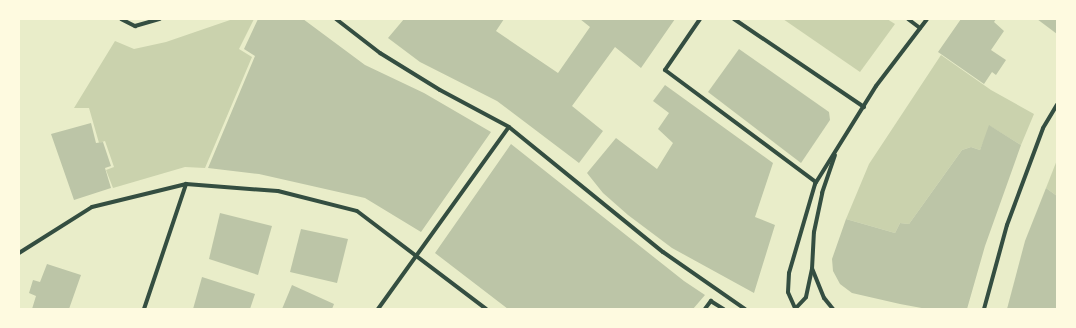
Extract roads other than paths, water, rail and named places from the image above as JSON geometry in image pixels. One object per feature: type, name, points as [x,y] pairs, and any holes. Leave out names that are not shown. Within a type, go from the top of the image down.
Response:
[{"type":"street","points":[[121,19],[135,26],[160,19]]},
{"type":"street","points":[[336,19],[380,53],[426,82],[509,127],[663,252],[745,309]]},
{"type":"street","points":[[700,19],[665,70],[816,182]]},
{"type":"street","points":[[734,19],[864,107]]},
{"type":"street","points":[[908,19],[920,28]]},
{"type":"street","points":[[838,147],[819,208],[814,232],[812,269],[806,297],[796,309],[788,292],[789,273],[805,210],[816,182],[838,147],[864,107],[927,19]]},
{"type":"street","points":[[984,309],[1007,225],[1043,128],[1057,105]]},
{"type":"street","points":[[378,309],[509,127]]},
{"type":"street","points":[[144,309],[186,184]]},
{"type":"street","points":[[19,254],[92,207],[186,184],[278,191],[357,211],[486,309]]},
{"type":"street","points":[[812,269],[824,298],[833,309]]},
{"type":"street","points":[[705,309],[711,301],[724,309]]}]
